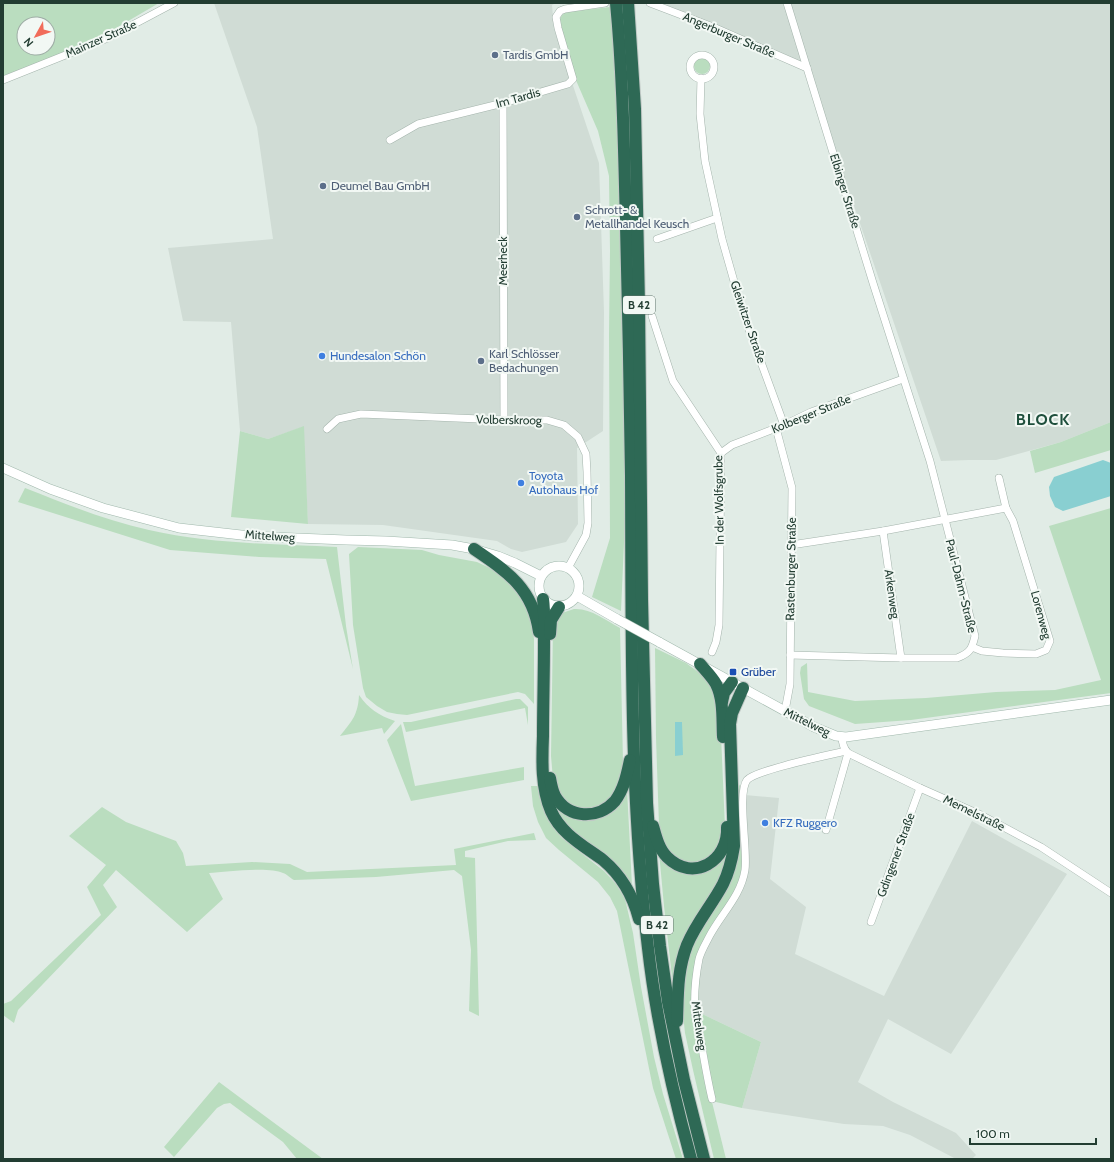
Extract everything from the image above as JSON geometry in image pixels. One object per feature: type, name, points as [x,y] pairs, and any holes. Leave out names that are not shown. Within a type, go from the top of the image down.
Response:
[{"type":"highway","name":"B 42","points":[[616,3],[622,108],[627,273],[634,744],[640,872],[648,951],[656,1005],[676,1101],[691,1159]]},
{"type":"highway","name":"B 42","points":[[628,7],[635,117],[639,297],[642,607],[647,803],[653,884],[668,1002],[676,1046],[704,1159]]},
{"type":"highway","points":[[474,549],[510,575],[530,600],[536,616],[540,646],[544,659]]},
{"type":"highway","points":[[543,599],[544,659],[542,762],[548,805],[555,820],[565,832],[604,861],[623,881],[632,897],[648,951]]},
{"type":"highway","points":[[559,606],[551,620],[550,627],[548,754],[552,788],[555,796],[572,812],[584,815],[603,811],[618,796],[622,789],[634,744]]},
{"type":"highway","points":[[700,664],[710,675],[716,685],[722,702]]},
{"type":"highway","points":[[647,803],[660,847],[666,856],[674,863],[682,867],[690,868],[706,866],[723,850],[728,832],[722,702],[724,693],[737,685]]},
{"type":"highway","points":[[676,1046],[678,978],[680,967],[687,945],[723,883],[733,857],[734,846],[730,724],[737,685]]},
{"type":"main road","name":"Mittelweg","points":[[3,468],[50,489],[103,508],[179,528],[250,536],[452,545],[474,549],[498,556],[541,576]]},
{"type":"main road","points":[[555,566],[564,566],[568,568],[575,573],[579,580],[577,596],[569,604],[559,606],[550,605],[543,599],[539,587],[541,576],[547,570],[555,566]]},
{"type":"main road","name":"Mittelweg","points":[[577,596],[814,727],[836,736],[846,737],[888,732],[1111,700]]},
{"type":"street","name":"Mainzer Straße","points":[[3,80],[108,38],[174,3]]},
{"type":"street","points":[[566,6],[605,3]]},
{"type":"street","name":"Angerburger Straße","points":[[650,3],[713,27],[807,68]]},
{"type":"street","name":"Elbinger Straße","points":[[787,3],[903,379],[930,461],[945,519]]},
{"type":"street","name":"Im Tardis","points":[[390,140],[418,124],[503,103],[568,84],[573,79],[556,17],[566,6]]},
{"type":"street","name":"Gleiwitzer Straße","points":[[701,78],[700,114],[705,160],[722,239],[743,314],[784,425]]},
{"type":"street","name":"Meerheck","points":[[503,103],[504,420]]},
{"type":"street","points":[[657,239],[717,218]]},
{"type":"street","name":"In der Wolfsgrube","points":[[652,316],[673,381],[721,453],[719,625],[716,642],[712,652]]},
{"type":"street","name":"Kolberger Straße","points":[[721,453],[732,446],[784,425],[811,412],[903,379]]},
{"type":"street","name":"Volberskroog","points":[[327,429],[338,419],[361,414],[504,420],[547,420],[564,425],[578,437],[586,454],[587,472],[588,523],[586,535],[568,568]]},
{"type":"street","name":"Rastenburger Straße","points":[[776,428],[792,488],[790,684],[785,711]]},
{"type":"street","name":"Lorenweg","points":[[972,647],[989,652],[1036,654],[1046,650],[1050,641],[1013,521],[1006,508],[999,478]]},
{"type":"street","points":[[791,545],[883,531],[1006,508]]},
{"type":"street","name":"Paul-Dahm-Straße","points":[[790,655],[957,658],[964,655],[972,647],[975,636],[945,519]]},
{"type":"street","name":"Arkenweg","points":[[883,531],[901,658]]},
{"type":"street","points":[[826,830],[847,752],[842,736]]},
{"type":"street","name":"Memelstraße","points":[[847,752],[920,788],[982,815],[1042,847],[1111,893]]},
{"type":"street","name":"Mittelweg","points":[[712,1099],[695,1014],[695,992],[700,958],[714,928],[724,915],[739,890],[745,871],[744,787],[748,780],[768,770],[847,752]]},
{"type":"street","name":"Gdingener Straße","points":[[871,922],[920,788]]},
{"type":"shaded area","points":[[214,3],[556,3],[552,5],[554,29],[599,163],[604,312],[603,431],[577,448],[578,524],[566,542],[522,552],[511,549],[497,541],[383,525],[308,524],[303,427],[268,439],[240,431],[231,322],[183,321],[168,248],[273,239],[257,127]]},
{"type":"shaded area","points":[[650,3],[1111,3],[1111,422],[1061,442],[996,460],[941,461],[807,68]]},
{"type":"shaded area","points":[[745,795],[779,798],[770,879],[806,907],[795,954],[884,996],[972,821],[1067,874],[951,1054],[888,1019],[858,1082],[893,1102],[956,1133],[976,1155],[972,1159],[956,1159],[910,1135],[883,1126],[844,1124],[742,1108],[761,1042],[698,1012],[701,957],[742,888]]},
{"type":"green space","points":[[3,3],[159,3],[111,31],[56,55],[56,16],[16,16],[16,56],[54,56],[3,76]]},
{"type":"green space","points":[[610,7],[614,37],[621,186],[625,520],[621,611],[592,597],[610,538],[609,176],[598,131],[575,78],[559,21],[562,15],[566,12]]},
{"type":"green space","points":[[702,58],[708,60],[710,66],[708,72],[702,74],[696,72],[694,66],[696,60]]},
{"type":"green space","points":[[1111,422],[1111,450],[1035,473],[1030,451],[1061,442]]},
{"type":"green space","points":[[304,426],[308,524],[231,517],[240,431],[268,439]]},
{"type":"green space","points":[[25,488],[102,517],[172,535],[243,543],[337,547],[346,626],[353,669],[326,559],[259,557],[170,550],[18,502]]},
{"type":"green space","points":[[1111,508],[1111,693],[911,720],[855,724],[809,706],[804,699],[800,673],[801,667],[807,663],[808,692],[855,701],[926,698],[996,692],[1055,690],[1101,680],[1049,526]]},
{"type":"green space","points":[[358,547],[422,550],[439,555],[477,562],[504,577],[521,597],[532,625],[534,639],[534,704],[525,694],[518,692],[407,715],[387,712],[366,697],[363,688],[353,625],[349,554]]},
{"type":"green space","points":[[574,609],[592,612],[620,628],[623,762],[620,779],[610,798],[596,808],[580,810],[566,801],[561,795],[553,779],[551,756],[553,626],[562,613]]},
{"type":"green space","points":[[655,648],[686,663],[706,678],[712,687],[720,712],[725,828],[716,852],[700,862],[681,860],[673,855],[664,844],[661,835],[659,825],[656,738]]},
{"type":"green space","points":[[359,695],[374,711],[395,721],[384,734],[382,728],[340,736],[356,713]]},
{"type":"green space","points":[[520,699],[528,707],[528,725],[525,708],[406,732],[403,722],[411,722]]},
{"type":"green space","points":[[401,724],[415,786],[524,767],[524,780],[411,801],[387,740]]},
{"type":"green space","points":[[736,779],[745,795],[749,865],[742,888],[701,957],[698,1012],[761,1042],[742,1108],[712,1102],[726,1159],[714,1159],[685,1033],[682,1004],[684,972],[694,940],[726,889]]},
{"type":"green space","points":[[531,786],[538,786],[545,813],[552,826],[562,838],[604,871],[616,884],[625,899],[633,933],[654,1057],[663,1094],[683,1159],[676,1159],[653,1088],[617,911],[610,897],[598,882],[546,838],[538,822],[533,806]]},
{"type":"green space","points":[[627,789],[632,886],[622,871],[575,833],[559,816],[553,801],[568,815],[577,819],[595,820],[604,816]]},
{"type":"green space","points":[[102,807],[126,822],[176,841],[183,853],[186,866],[252,862],[290,864],[307,872],[456,865],[454,849],[534,833],[536,840],[508,841],[465,851],[465,857],[475,858],[479,1016],[469,1011],[471,950],[462,876],[454,870],[376,877],[294,880],[284,874],[268,870],[209,873],[223,899],[187,932],[116,870],[103,885],[117,907],[18,1010],[14,1023],[3,1015],[3,1004],[11,1001],[101,915],[87,887],[106,865],[69,836]]},
{"type":"green space","points":[[659,852],[668,863],[719,863],[728,853],[725,865],[675,977],[672,977]]},
{"type":"green space","points":[[219,1082],[323,1159],[297,1159],[283,1142],[230,1103],[224,1104],[217,1108],[174,1157],[164,1147]]},
{"type":"water","points":[[1103,460],[1111,463],[1111,496],[1063,511],[1055,507],[1050,496],[1049,487],[1054,477]]},
{"type":"water","points":[[675,722],[682,722],[683,755],[675,756]]},
{"type":"place","name":"Tardis GmbH","points":[[495,55]]},
{"type":"place","name":"Deumel Bau GmbH","points":[[323,186]]},
{"type":"place","name":"Schrott- & Metallhandel Keusch","points":[[577,217]]},
{"type":"place","name":"Hundesalon Schön","points":[[322,356]]},
{"type":"place","name":"Karl Schlösser Bedachungen","points":[[481,361]]},
{"type":"place","name":"Toyota Autohaus Hof","points":[[521,483]]},
{"type":"place","name":"Grüber","points":[[733,672]]},
{"type":"place","name":"KFZ Ruggero","points":[[765,823]]},
{"type":"district","name":"BLOCK","points":[[1043,419]]}]
